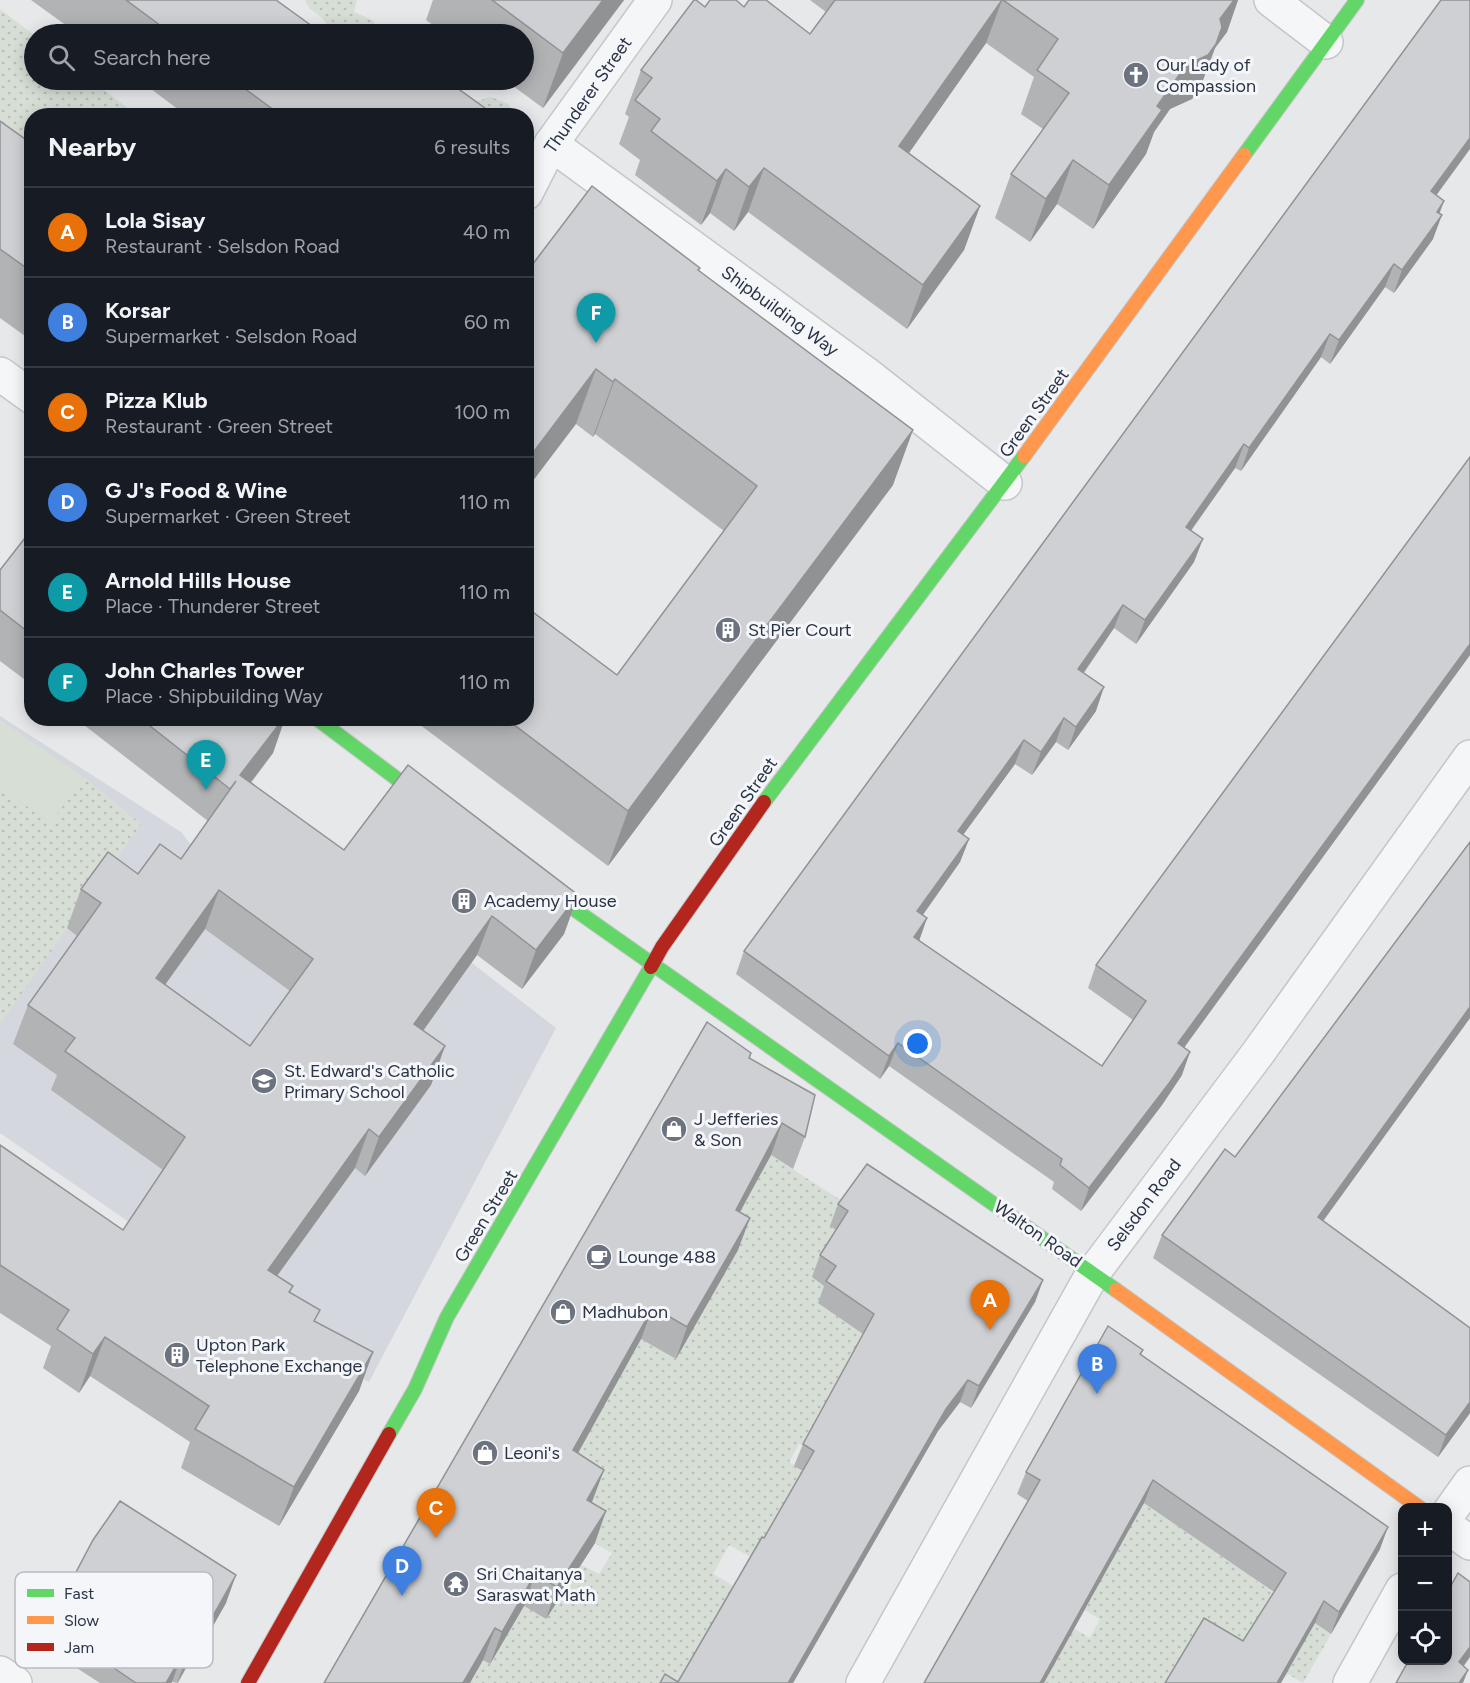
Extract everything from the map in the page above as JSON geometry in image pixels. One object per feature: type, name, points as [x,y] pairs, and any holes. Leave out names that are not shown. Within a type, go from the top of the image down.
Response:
[{"type":"main road","name":"Green Street","points":[[248,1683],[415,1389],[447,1317],[662,947],[795,759],[1005,483],[1357,0]]},
{"type":"main road","points":[[327,726],[446,815]]},
{"type":"main road","points":[[530,877],[653,965]]},
{"type":"main road","name":"Walton Road","points":[[653,965],[1094,1273],[1413,1503]]},
{"type":"street","name":"Thunderer Street","points":[[534,177],[551,144],[655,0]]},
{"type":"street","points":[[1271,0],[1326,42]]},
{"type":"street","name":"Shipbuilding Way","points":[[551,144],[865,373],[1005,483]]},
{"type":"street","points":[[0,374],[24,391]]},
{"type":"street","name":"Selsdon Road","points":[[863,1683],[1094,1273],[1264,1043],[1470,757]]},
{"type":"street","points":[[1452,1508],[1470,1483]]},
{"type":"street","points":[[1452,1530],[1470,1543]]},
{"type":"street","points":[[1350,1683],[1398,1597]]},
{"type":"street","points":[[0,1673],[15,1683]]},
{"type":"shaded area","points":[[305,0],[357,0],[354,12],[374,21],[374,24],[326,24],[307,5]]},
{"type":"shaded area","points":[[0,9],[24,27],[24,90],[104,90],[128,108],[24,108],[24,187],[0,168]]},
{"type":"shaded area","points":[[491,97],[508,104],[511,108],[468,108],[473,102]]},
{"type":"shaded area","name":"St. Edward's Catholic Primary School","points":[[0,716],[181,832],[205,862],[251,792],[556,1028],[369,1382],[323,1356],[0,1133]]},
{"type":"shaded area","points":[[0,720],[83,776],[51,823],[0,788]]},
{"type":"shaded area","points":[[83,776],[141,824],[0,1024],[0,788],[51,823]]},
{"type":"shaded area","points":[[753,1144],[847,1204],[840,1233],[899,1338],[817,1454],[799,1444],[789,1462],[806,1473],[756,1560],[729,1545],[713,1574],[739,1589],[683,1683],[471,1683],[478,1670],[468,1664],[464,1571],[546,1619],[563,1593],[574,1561],[599,1574],[612,1553],[543,1513],[561,1481],[609,1320],[676,1359],[738,1249],[670,1210]]},
{"type":"shaded area","points":[[1141,1501],[1182,1528],[1221,1501],[1195,1538],[1230,1562],[1276,1541],[1251,1577],[1331,1634],[1303,1683],[1288,1674],[1285,1678],[1243,1650],[1179,1683],[1044,1683],[1062,1651],[1021,1626],[1033,1605],[1090,1638],[1100,1619],[1085,1610],[1096,1590],[1057,1567]]},
{"type":"building","points":[[126,0],[276,0],[309,24],[158,24]]},
{"type":"building","points":[[492,0],[603,0],[563,53],[534,31],[534,24],[524,24]]},
{"type":"building","points":[[694,0],[705,7],[710,0],[736,0],[744,7],[749,0],[766,0],[810,34],[835,0],[1002,0],[899,146],[980,206],[923,285],[764,168],[749,187],[726,169],[717,181],[651,131],[660,119],[635,100],[652,78],[641,70]]},
{"type":"building","name":"Our Lady of Compassion","points":[[1003,0],[1234,0],[1220,19],[1222,27],[1216,44],[1208,55],[1186,65],[1157,106],[1162,110],[1109,185],[1073,160],[1046,199],[1011,174],[1069,93],[1037,70],[1058,39]]},
{"type":"building","points":[[1441,0],[1470,0],[1470,138],[1431,191],[1444,201],[1437,212],[1442,215],[1402,270],[1394,264],[1339,340],[1330,334],[1249,448],[1244,444],[1186,527],[1203,539],[1145,620],[1123,605],[1078,669],[1104,687],[1076,727],[1064,718],[1041,752],[1024,740],[958,831],[969,839],[917,911],[927,918],[914,937],[1102,1066],[1146,1001],[1096,965],[1470,457],[1470,644],[1178,1043],[1190,1052],[1170,1082],[1089,1188],[1060,1165],[1062,1159],[898,1043],[889,1056],[744,951]]},
{"type":"building","points":[[247,90],[460,90],[485,108],[271,108]]},
{"type":"building","points":[[0,121],[24,138],[24,266],[0,249]]},
{"type":"building","points":[[592,186],[700,268],[698,270],[913,430],[628,811],[516,726],[534,726],[534,613],[617,675],[757,486],[615,379],[613,382],[596,369],[534,451],[534,262]]},
{"type":"building","points":[[24,539],[24,629],[0,610],[0,570]]},
{"type":"building","points":[[150,726],[278,726],[240,775],[344,850],[408,765],[578,895],[536,950],[492,916],[414,1024],[445,1046],[379,1137],[369,1129],[268,1270],[293,1286],[289,1292],[320,1310],[314,1321],[373,1352],[294,1487],[195,1429],[209,1406],[105,1337],[93,1354],[57,1329],[69,1310],[0,1265],[0,1145],[123,1230],[185,1137],[65,1051],[75,1038],[28,1005],[101,903],[81,889],[108,852],[138,874],[160,844],[181,859],[236,781],[230,789]],"holes":[[[219,890],[313,959],[250,1046],[156,978]]]},
{"type":"building","points":[[1470,842],[1470,1007],[1318,1217],[1470,1328],[1470,1402],[1446,1435],[1162,1235],[1225,1149],[1235,1157]]},
{"type":"building","points":[[707,1022],[751,1053],[749,1058],[815,1095],[805,1137],[782,1123],[736,1210],[750,1218],[687,1327],[653,1307],[573,1450],[604,1470],[587,1500],[606,1511],[557,1587],[535,1574],[502,1632],[495,1628],[463,1683],[324,1683]]},
{"type":"building","points":[[867,1164],[1043,1280],[979,1386],[968,1380],[946,1409],[788,1683],[660,1683],[665,1674],[678,1682],[762,1537],[764,1538],[814,1451],[803,1444],[874,1314],[826,1281],[836,1266],[820,1255],[848,1211],[838,1204]]},
{"type":"building","points":[[1108,1326],[1143,1350],[1140,1354],[1388,1527],[1339,1612],[1324,1601],[1277,1683],[1165,1683],[1204,1618],[1243,1641],[1286,1573],[1153,1480],[1040,1683],[924,1683],[1040,1480],[1026,1472]]},
{"type":"building","points":[[120,1501],[236,1575],[213,1616],[213,1572],[76,1572],[93,1540]]},
{"type":"building","points":[[1458,1573],[1470,1582],[1470,1647],[1459,1662],[1468,1670],[1459,1683],[1396,1683],[1406,1665],[1452,1665],[1452,1584]]},
{"type":"building","points":[[114,1668],[175,1668],[166,1683],[136,1683]]},
{"type":"traffic: fast","points":[[1244,155],[1357,0]]},
{"type":"traffic: fast","points":[[764,802],[1024,456]]},
{"type":"traffic: fast","points":[[327,726],[433,806]]},
{"type":"traffic: fast","points":[[537,883],[1116,1290]]},
{"type":"traffic: fast","points":[[389,1434],[415,1389],[447,1317],[651,967]]},
{"type":"traffic: slow","points":[[1024,456],[1244,155]]},
{"type":"traffic: slow","points":[[1116,1290],[1413,1503]]},
{"type":"traffic: jam","points":[[651,967],[662,947],[764,802]]},
{"type":"traffic: jam","points":[[248,1683],[389,1434]]},
{"type":"place","name":"Our Lady of Compassion","points":[[1136,75]]},
{"type":"place","name":"John Charles Tower","points":[[596,343]]},
{"type":"place","name":"St Pier Court","points":[[728,630]]},
{"type":"place","name":"Arnold Hills House","points":[[206,790]]},
{"type":"place","name":"Academy House","points":[[464,901]]},
{"type":"place","name":"St. Edward's Catholic Primary School","points":[[264,1081]]},
{"type":"place","name":"J Jefferies & Son","points":[[674,1129]]},
{"type":"place","name":"Lounge 488","points":[[599,1257]]},
{"type":"place","name":"Madhubon","points":[[563,1312]]},
{"type":"place","name":"Lola Sisay","points":[[990,1330]]},
{"type":"place","name":"Upton Park Telephone Exchange","points":[[177,1355]]},
{"type":"place","name":"Korsar","points":[[1097,1394]]},
{"type":"place","name":"Leoni's","points":[[485,1453]]},
{"type":"place","name":"Pizza Klub","points":[[436,1538]]},
{"type":"place","name":"Sri Chaitanya Saraswat Math","points":[[456,1584]]},
{"type":"place","name":"G J's Food & Wine","points":[[402,1596]]}]
